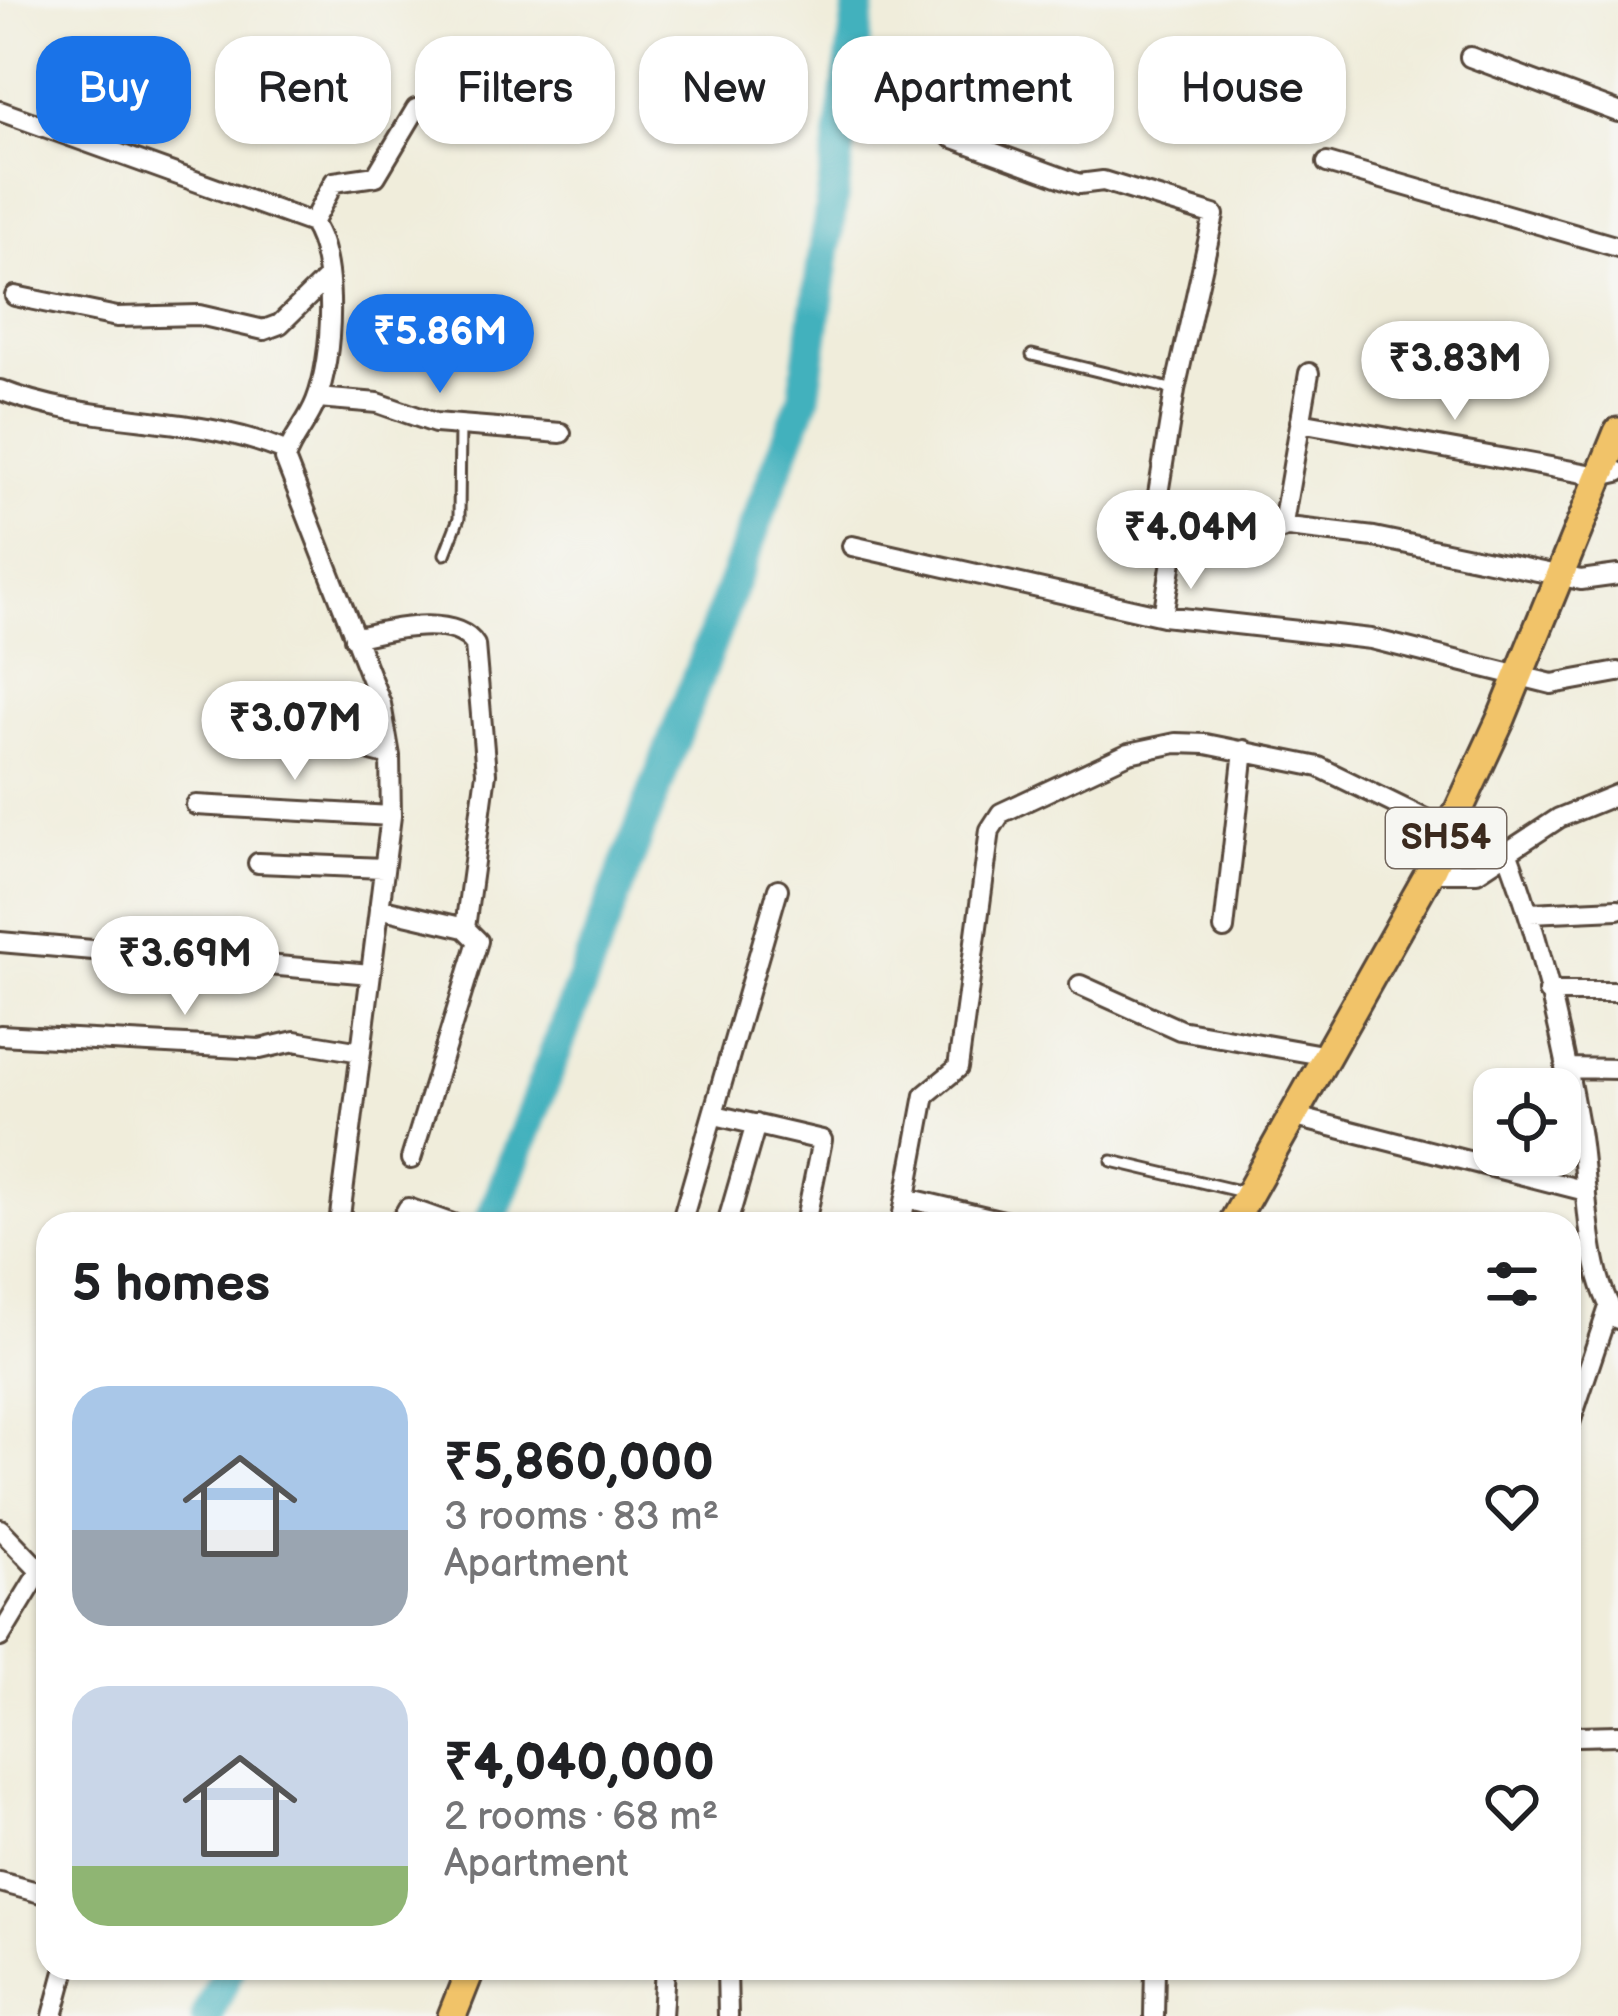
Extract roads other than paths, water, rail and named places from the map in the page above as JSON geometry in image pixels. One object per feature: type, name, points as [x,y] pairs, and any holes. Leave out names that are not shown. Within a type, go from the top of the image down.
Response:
[{"type":"main road","name":"SH54","points":[[1240,1212],[1430,872],[1609,474],[1618,432]]},
{"type":"main road","points":[[452,2016],[466,1980]]},
{"type":"street","points":[[1470,57],[1618,112]]},
{"type":"street","points":[[0,111],[312,223],[325,246],[328,353],[318,398],[286,452],[286,468],[381,704],[390,756],[391,816],[341,1212]]},
{"type":"street","points":[[312,223],[330,185],[376,176],[415,111]]},
{"type":"street","points":[[970,144],[1079,184],[1102,181],[1212,214],[1175,390],[1151,537],[1175,544]]},
{"type":"street","points":[[1327,163],[1618,247]]},
{"type":"street","points":[[15,296],[94,314],[137,319],[200,315],[264,330],[280,324],[327,278]]},
{"type":"street","points":[[1282,530],[1309,373]]},
{"type":"street","points":[[0,390],[65,408],[224,428],[286,452]]},
{"type":"street","points":[[318,398],[378,403],[423,421],[561,433]]},
{"type":"street","points":[[1300,422],[1609,474]]},
{"type":"street","points":[[1163,616],[1185,514],[1282,530],[1374,537],[1561,575],[1618,575]]},
{"type":"street","points":[[852,546],[1163,616],[1352,636],[1569,684],[1618,672]]},
{"type":"street","points":[[354,638],[390,630],[454,629],[475,645],[487,773],[465,928]]},
{"type":"street","points":[[232,726],[296,731],[390,756]]},
{"type":"street","points":[[903,1212],[925,1094],[933,1083],[958,1072],[990,830],[996,816],[1150,746],[1206,744],[1319,767],[1450,830]]},
{"type":"street","points":[[1224,929],[1244,750]]},
{"type":"street","points":[[1430,872],[1478,872],[1559,818],[1618,794]]},
{"type":"street","points":[[196,805],[391,816]]},
{"type":"street","points":[[1508,854],[1530,913],[1565,1068]]},
{"type":"street","points":[[258,863],[384,868]]},
{"type":"street","points":[[685,1212],[778,889]]},
{"type":"street","points":[[379,908],[465,928],[475,934],[477,947],[411,1159]]},
{"type":"street","points":[[1530,913],[1618,909]]},
{"type":"street","points":[[0,943],[371,974]]},
{"type":"street","points":[[1079,986],[1165,1025],[1328,1056]]},
{"type":"street","points":[[1548,992],[1618,992]]},
{"type":"street","points":[[0,1035],[251,1048],[295,1041],[362,1052]]},
{"type":"street","points":[[1581,1068],[1618,1069]]},
{"type":"street","points":[[715,1115],[819,1137],[824,1144],[808,1212]]},
{"type":"street","points":[[1292,1116],[1586,1191]]},
{"type":"street","points":[[730,1212],[756,1124]]},
{"type":"street","points":[[1581,1162],[1613,1313],[1581,1395]]},
{"type":"street","points":[[906,1198],[965,1212]]},
{"type":"street","points":[[0,1529],[36,1567]]},
{"type":"street","points":[[0,1637],[36,1586]]},
{"type":"street","points":[[1581,1736],[1618,1735]]},
{"type":"street","points":[[0,1882],[36,1892]]},
{"type":"street","points":[[53,2016],[63,1980]]},
{"type":"street","points":[[662,2016],[664,1980]]},
{"type":"street","points":[[728,1980],[728,2016]]},
{"type":"street","points":[[1154,2016],[1155,1980]]},
{"type":"lane","points":[[1033,355],[1175,390]]},
{"type":"lane","points":[[445,554],[459,518],[460,425]]},
{"type":"lane","points":[[1112,1161],[1249,1193]]},
{"type":"waterway","points":[[495,1212],[804,397],[860,0]]},
{"type":"waterway","points":[[207,2016],[224,1980]]}]
